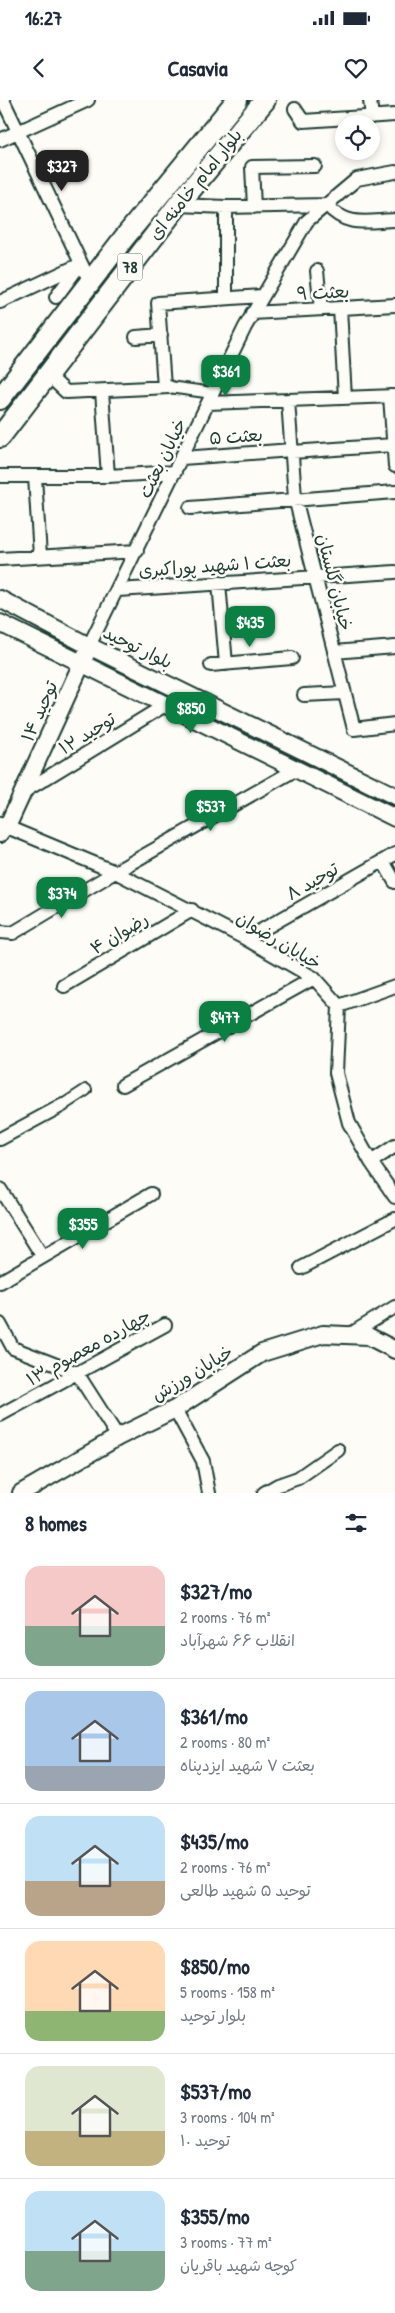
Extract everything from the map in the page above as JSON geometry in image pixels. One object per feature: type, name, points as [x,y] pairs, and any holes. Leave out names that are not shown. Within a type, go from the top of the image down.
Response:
[{"type":"main road","name":"بلوار امام خامنه ای","points":[[0,400],[90,282],[236,100]]},
{"type":"main road","name":"بلوار امام خامنه ای","points":[[0,437],[178,205],[265,100]]},
{"type":"street","points":[[3,100],[90,282]]},
{"type":"street","points":[[0,140],[88,100]]},
{"type":"street","points":[[370,100],[372,115]]},
{"type":"street","points":[[295,109],[303,121],[335,119]]},
{"type":"street","points":[[380,116],[395,115]]},
{"type":"street","points":[[254,207],[252,167],[315,166]]},
{"type":"street","name":"خیابان بعثت","points":[[89,646],[252,313],[307,221],[358,179],[395,172]]},
{"type":"street","points":[[178,205],[226,207],[327,205],[342,219],[351,222],[395,220]]},
{"type":"street","points":[[226,207],[226,298]]},
{"type":"street","points":[[56,296],[81,264]]},
{"type":"street","points":[[0,302],[81,264]]},
{"type":"street","points":[[317,271],[321,309]]},
{"type":"street","points":[[167,387],[160,336],[158,303],[262,296]]},
{"type":"street","name":"بعثت ۹","points":[[252,313],[395,306]]},
{"type":"street","points":[[340,308],[345,398]]},
{"type":"street","points":[[136,337],[160,336]]},
{"type":"street","points":[[48,375],[66,392],[167,387],[211,398],[288,400],[392,396],[395,466]]},
{"type":"street","points":[[102,391],[108,476]]},
{"type":"street","name":"خیابان گلستان","points":[[288,400],[296,498],[354,730],[395,724]]},
{"type":"street","name":"بعثت ۵","points":[[182,458],[393,445]]},
{"type":"street","points":[[0,476],[108,476],[175,472]]},
{"type":"street","points":[[35,477],[40,556]]},
{"type":"street","points":[[190,508],[296,498],[395,492]]},
{"type":"street","points":[[0,559],[137,551]]},
{"type":"street","name":"بعثت ۱ شهید پوراکبری","points":[[118,590],[395,572]]},
{"type":"street","points":[[219,583],[226,664]]},
{"type":"street","name":"بلوار توحید","points":[[0,599],[89,646],[395,796]]},
{"type":"street","points":[[0,624],[81,665],[167,704],[295,770],[395,818]]},
{"type":"street","name":"توحید ۱۴","points":[[2,829],[25,791],[89,646]]},
{"type":"street","points":[[334,652],[395,647]]},
{"type":"street","points":[[211,666],[292,658]]},
{"type":"street","points":[[304,695],[345,693]]},
{"type":"street","name":"توحید ۱۲","points":[[25,791],[167,704]]},
{"type":"street","points":[[0,932],[13,933],[115,872],[295,770]]},
{"type":"street","name":"خیابان رضوان","points":[[2,829],[115,872],[246,938],[314,978],[339,1006]]},
{"type":"street","name":"توحید ۸","points":[[246,938],[395,854]]},
{"type":"street","points":[[382,861],[395,882]]},
{"type":"street","name":"رضوان ۴","points":[[64,986],[192,910]]},
{"type":"street","points":[[123,1085],[314,978]]},
{"type":"street","points":[[395,986],[339,1006],[336,1072],[349,1123],[371,1162],[395,1197]]},
{"type":"street","points":[[0,1139],[63,1105],[86,1090]]},
{"type":"street","points":[[371,1162],[395,1146]]},
{"type":"street","points":[[0,1189],[43,1257]]},
{"type":"street","points":[[0,1282],[151,1194]]},
{"type":"street","points":[[302,1268],[395,1219]]},
{"type":"street","points":[[350,1335],[395,1307]]},
{"type":"street","points":[[0,1324],[4,1339],[13,1348],[77,1373],[118,1438]]},
{"type":"street","name":"چهارده معصوم ۱۳","points":[[0,1415],[166,1325]]},
{"type":"street","name":"خیابان ورزش","points":[[21,1493],[118,1438],[175,1409],[262,1353],[323,1334],[368,1336],[395,1350]]},
{"type":"street","points":[[175,1409],[203,1462],[209,1493]]},
{"type":"street","points":[[264,1493],[278,1485],[298,1478],[338,1450]]}]
